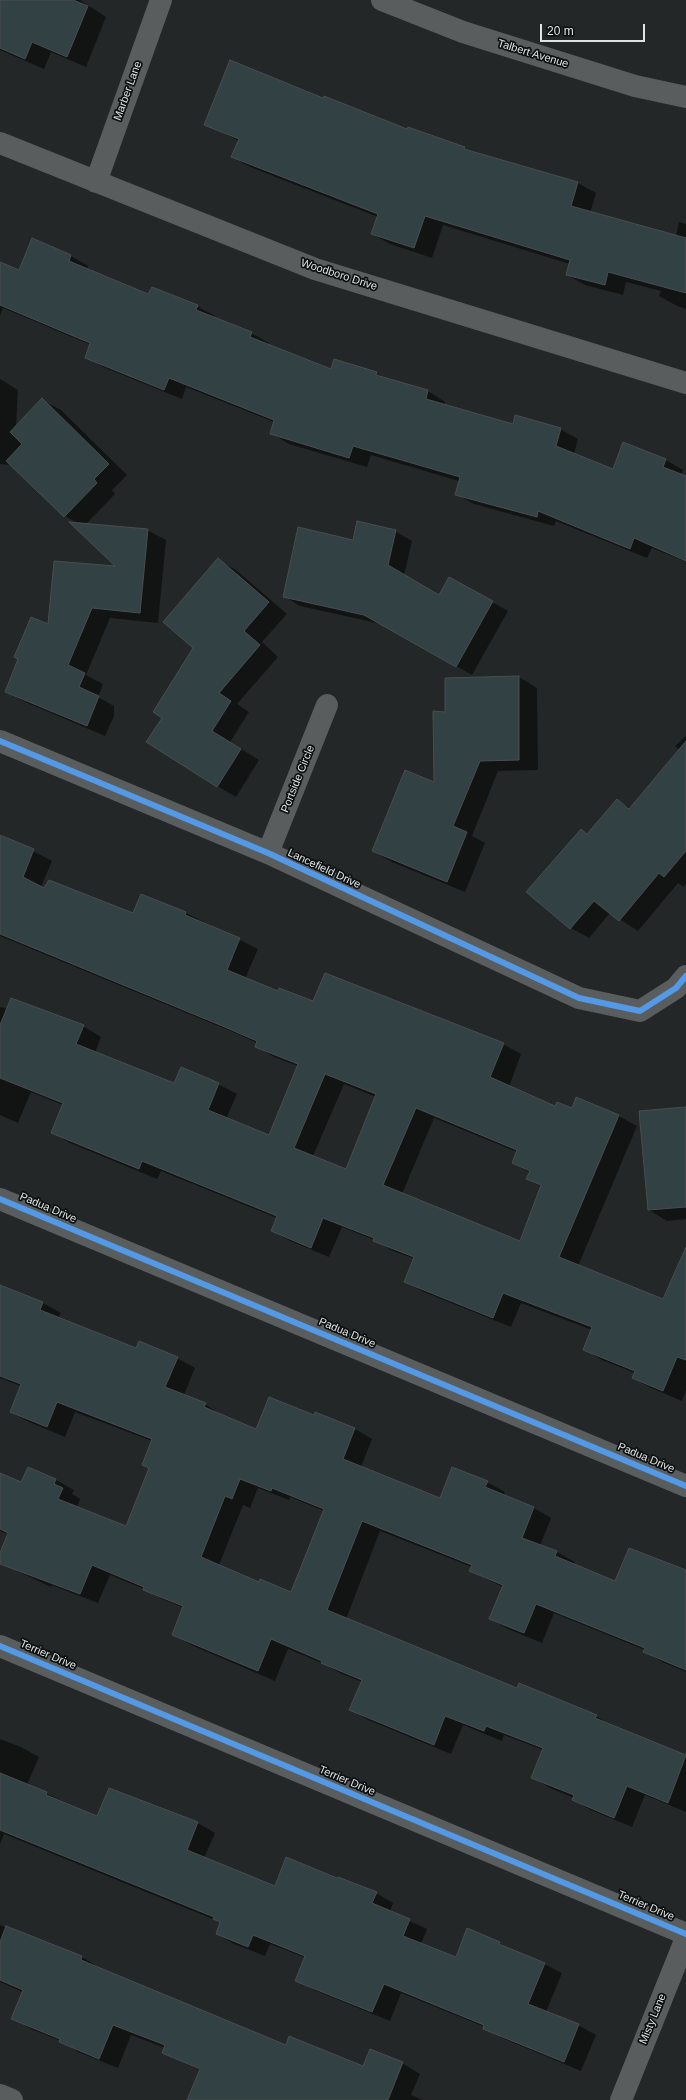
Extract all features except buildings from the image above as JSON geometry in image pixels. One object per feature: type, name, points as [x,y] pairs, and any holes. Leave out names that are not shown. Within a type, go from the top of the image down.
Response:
[{"type":"street","name":"Marber Lane","points":[[96,182],[161,0]]},
{"type":"street","name":"Talbert Avenue","points":[[382,0],[463,32],[635,86],[686,97]]},
{"type":"street","name":"Woodboro Drive","points":[[0,143],[315,268],[686,383]]},
{"type":"street","name":"Portside Circle","points":[[268,854],[327,705]]},
{"type":"street","name":"Lancefield Drive","points":[[0,740],[268,854],[578,998],[640,1011],[676,988],[686,976]]},
{"type":"street","name":"Padua Drive","points":[[0,1199],[686,1486]]},
{"type":"street","name":"Terrier Drive","points":[[0,1646],[686,1934]]},
{"type":"street","name":"Misty Lane","points":[[620,2100],[686,1938]]},
{"type":"street","points":[[0,2095],[12,2100]]},
{"type":"cycle path","points":[[0,741],[268,853],[579,998],[640,1011],[676,988],[686,976]]},
{"type":"cycle path","points":[[0,1199],[686,1486]]},
{"type":"cycle path","points":[[0,1646],[686,1934]]}]
